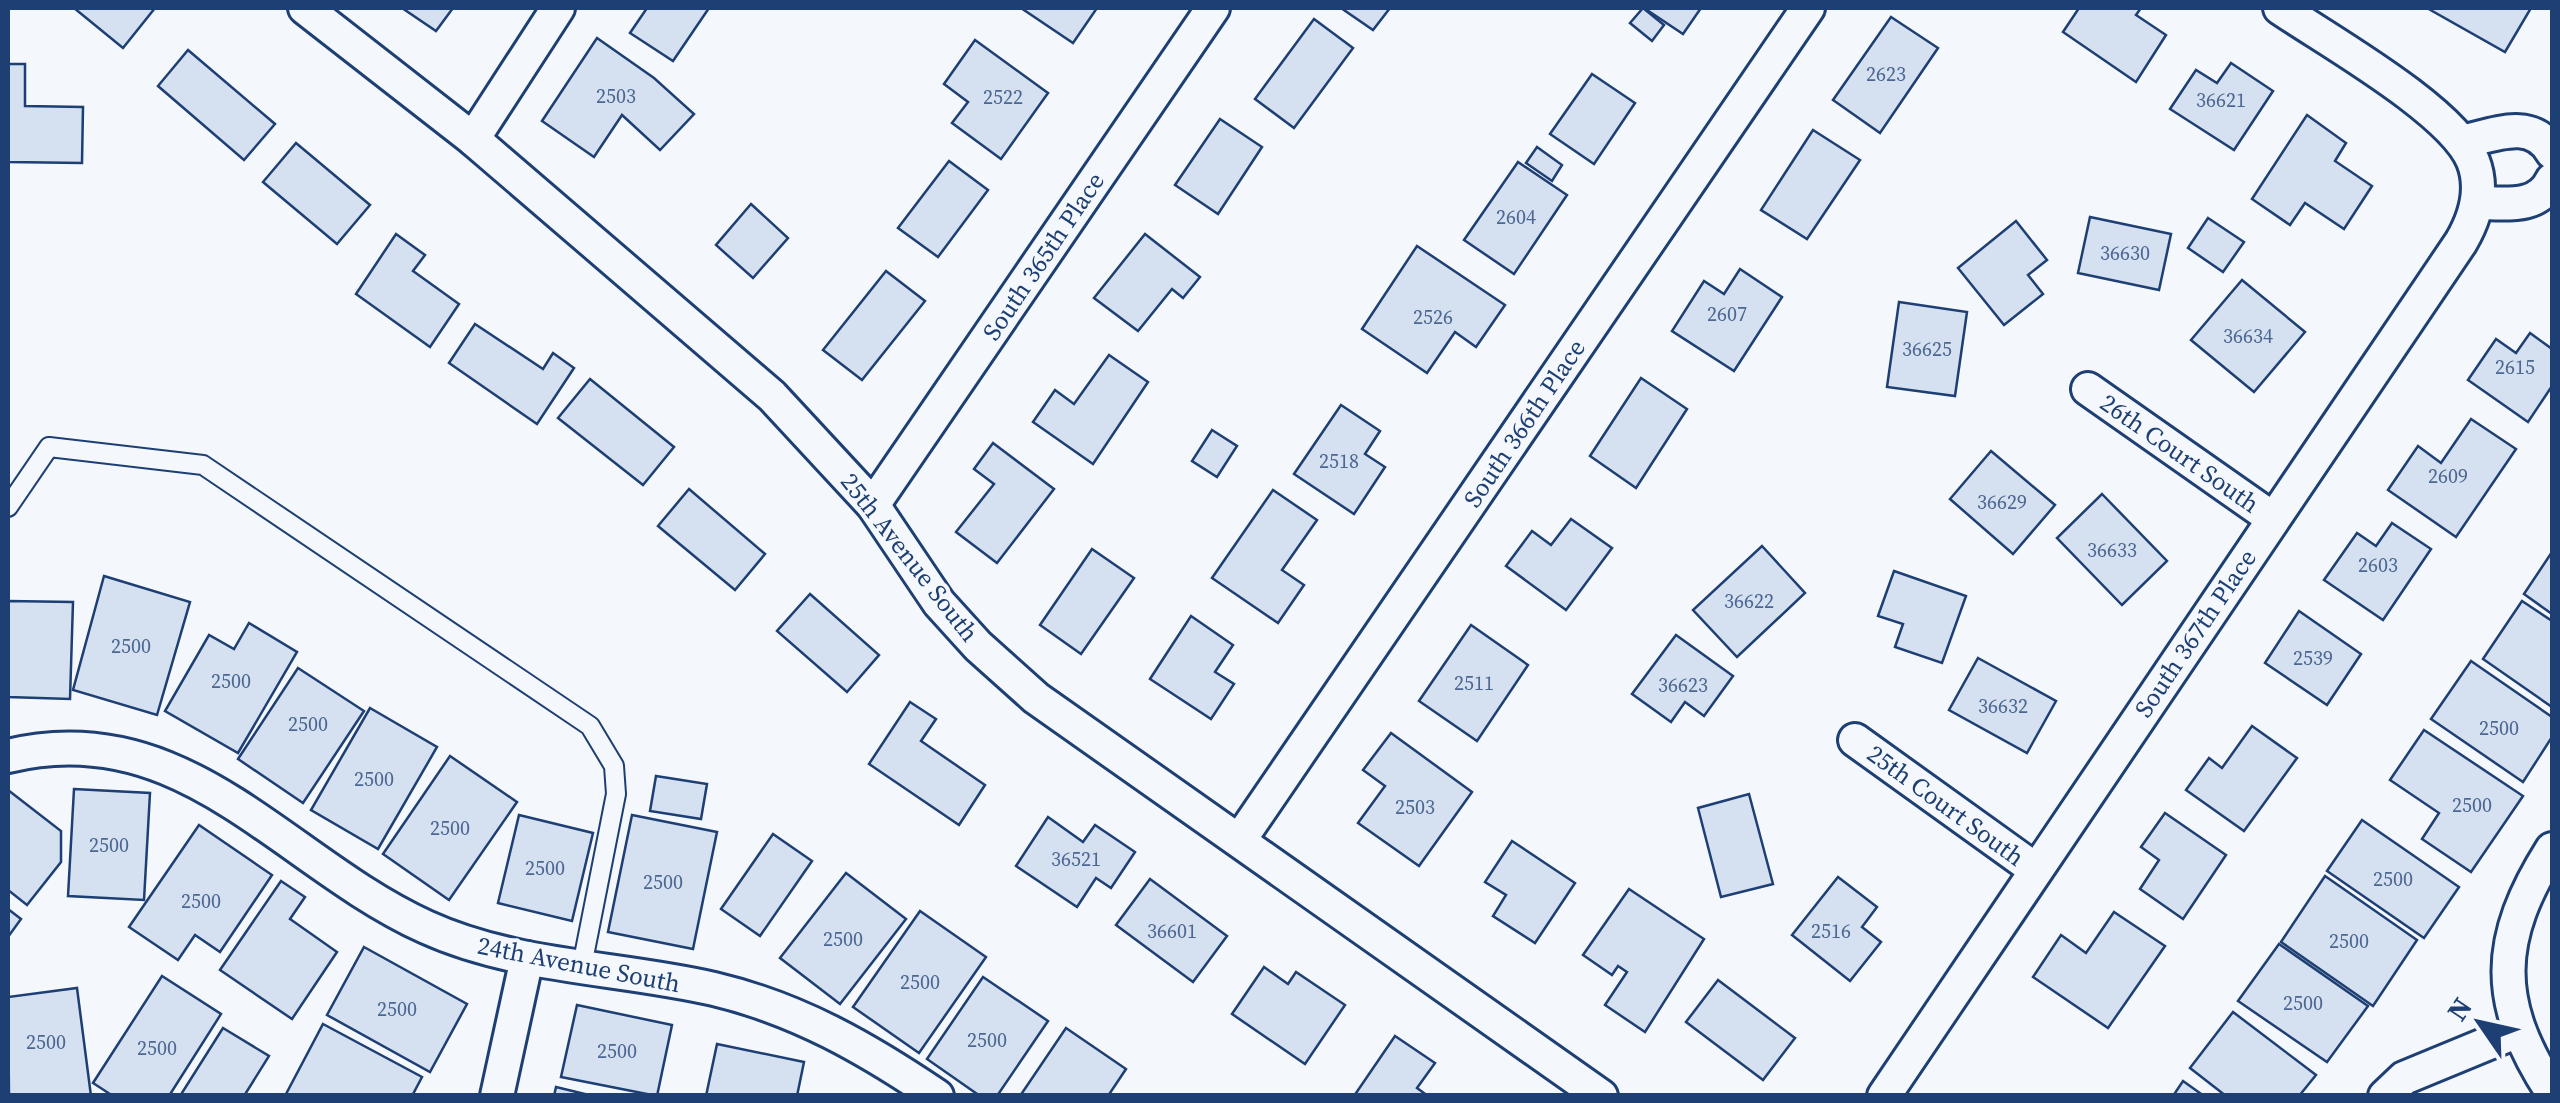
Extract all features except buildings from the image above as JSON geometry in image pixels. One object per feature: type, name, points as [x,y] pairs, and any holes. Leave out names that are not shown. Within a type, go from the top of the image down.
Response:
[{"type":"street","name":"25th Avenue South","points":[[305,8],[473,139],[744,370],[822,445],[873,505],[939,602],[978,646],[1036,698],[1241,838],[1601,1096]]},
{"type":"street","points":[[473,139],[558,8]]},
{"type":"street","name":"South 365th Place","points":[[873,505],[1213,8]]},
{"type":"street","name":"South 366th Place","points":[[1241,838],[1808,8]]},
{"type":"street","points":[[2280,8],[2413,99],[2467,152],[2529,131],[2542,138],[2552,152]]},
{"type":"street","name":"South 367th Place","points":[[1884,1096],[2461,242],[2477,203],[2467,152]]},
{"type":"street","points":[[2477,203],[2524,203],[2538,198],[2552,180]]},
{"type":"street","name":"26th Court South","points":[[2088,389],[2272,518]]},
{"type":"street","name":"25th Court South","points":[[1856,740],[2036,870]]},
{"type":"street","name":"24th Avenue South","points":[[8,756],[77,747],[156,762],[232,802],[416,922],[468,943],[527,958],[710,988],[776,1006],[844,1037],[937,1096]]},
{"type":"street","points":[[2552,850],[2525,892],[2514,923],[2508,981],[2518,1031],[2552,1092]]},
{"type":"street","points":[[497,1096],[527,958]]},
{"type":"street","points":[[2385,1096],[2404,1078],[2518,1031]]},
{"type":"lane","points":[[8,507],[49,447],[203,465],[590,726],[614,766],[616,794],[582,966]]}]
